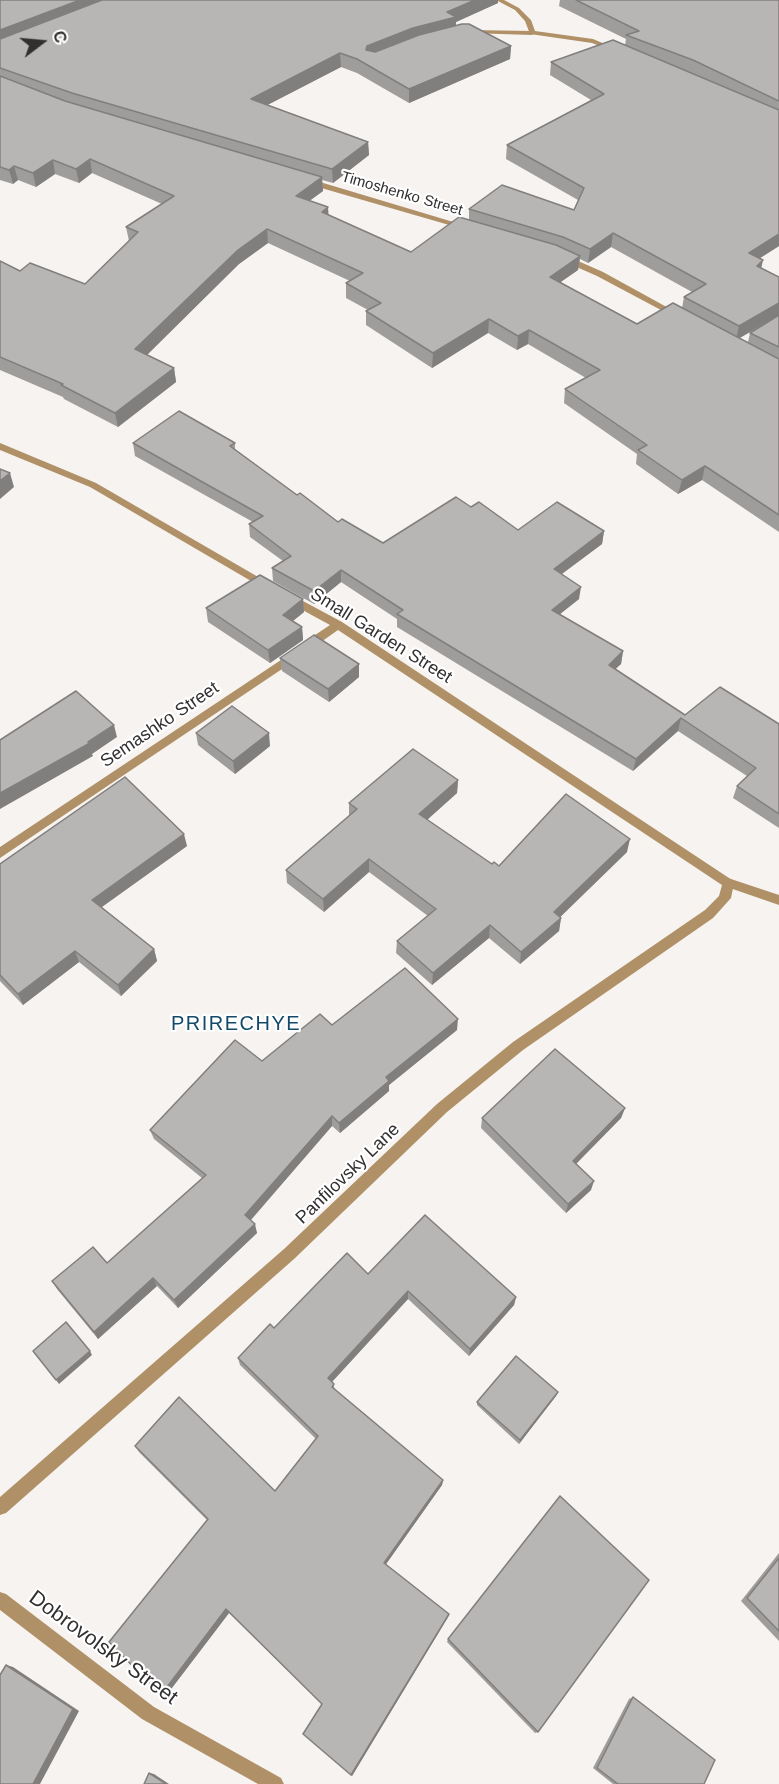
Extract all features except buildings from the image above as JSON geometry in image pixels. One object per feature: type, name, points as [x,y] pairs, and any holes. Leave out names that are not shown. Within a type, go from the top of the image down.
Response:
[{"type":"street","points":[[499,0],[517,9],[528,20],[532,33]]},
{"type":"street","points":[[460,33],[532,33],[593,42],[623,52]]},
{"type":"street","name":"Timoshenko Street","points":[[302,180],[474,229]]},
{"type":"street","points":[[558,255],[600,274],[684,319]]},
{"type":"street","name":"Small Garden Street","points":[[0,446],[93,485],[338,625],[728,883],[779,900]]},
{"type":"street","name":"Semashko Street","points":[[0,853],[338,625]]},
{"type":"street","name":"Panfilovsky Lane","points":[[0,1508],[289,1254],[442,1108],[518,1046],[709,914],[725,898],[728,883]]},
{"type":"street","name":"Dobrovolsky Street","points":[[0,1600],[148,1713],[275,1784]]},
{"type":"district","name":"PRIRECHYE","points":[[236,1024]]}]
